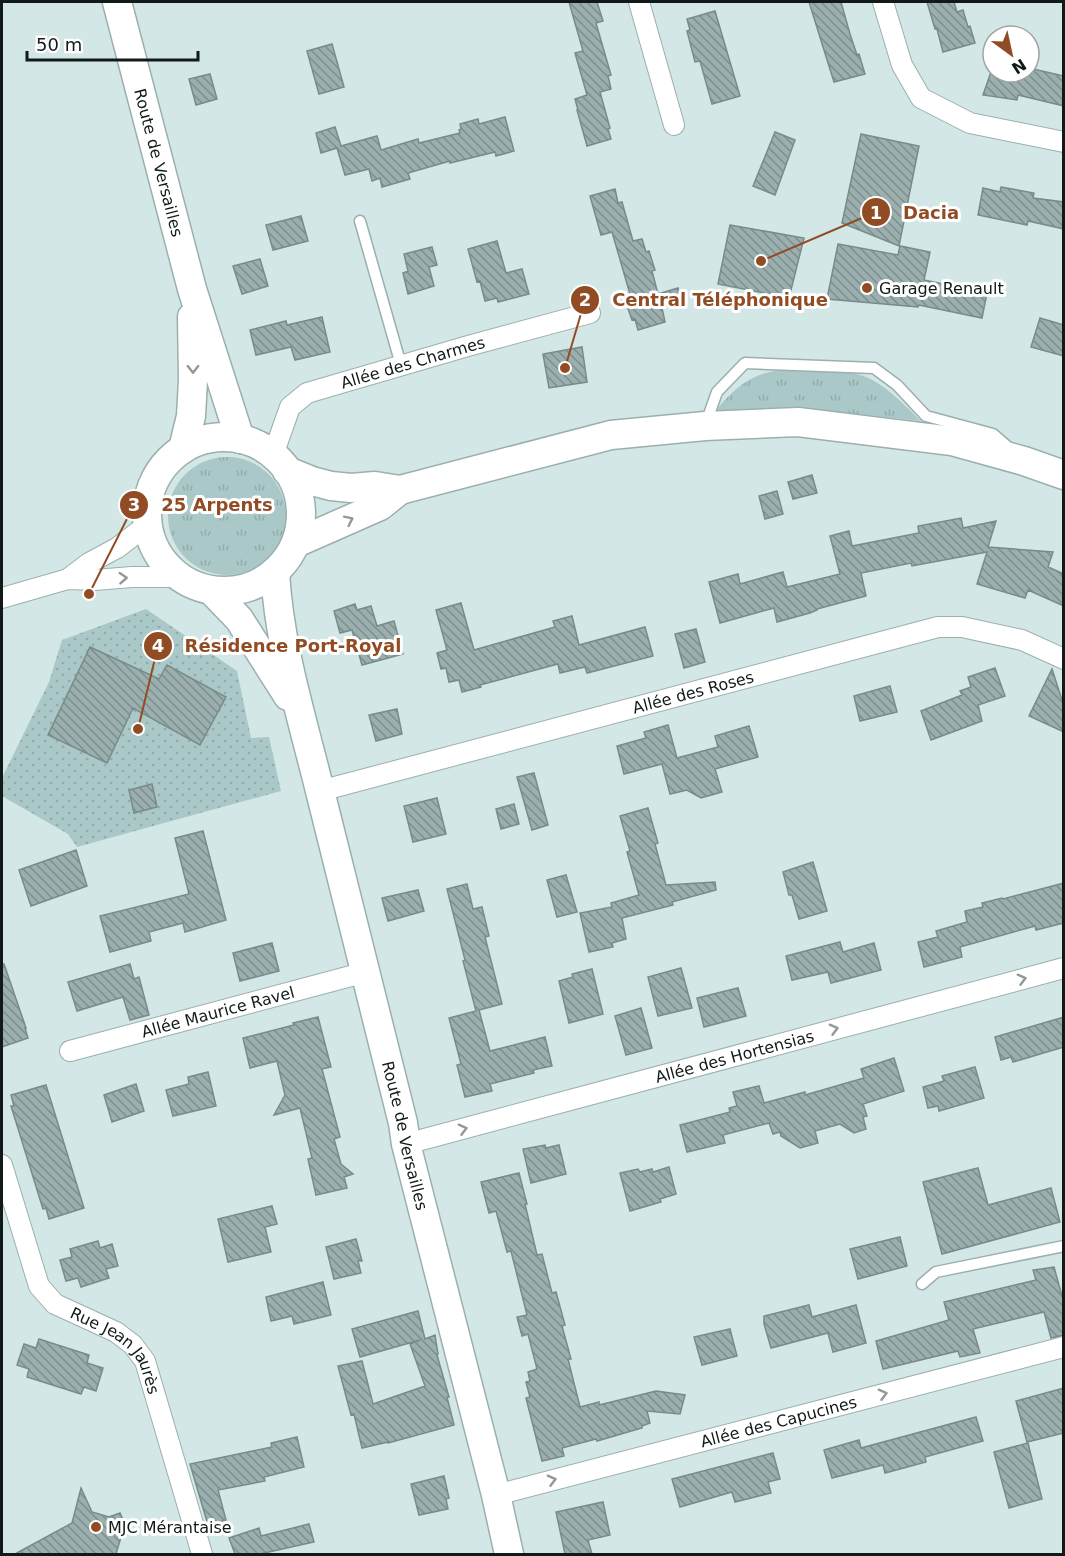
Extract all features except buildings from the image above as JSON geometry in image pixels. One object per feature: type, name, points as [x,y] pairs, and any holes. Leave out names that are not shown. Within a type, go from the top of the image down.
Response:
[{"type":"main road","name":"Route de Versailles","points":[[117,2],[192,289],[240,439]]},
{"type":"main road","name":"Route de Versailles","points":[[183,449],[191,416],[192,289]]},
{"type":"main road","points":[[280,463],[297,489],[301,518],[296,543],[275,572],[255,585],[234,591],[212,591],[179,577],[165,565],[147,525],[147,506],[154,482],[167,462],[183,449],[212,438],[240,439],[259,446],[280,463],[312,481],[351,488],[375,486],[400,490],[611,435],[705,426],[798,422],[952,441],[1064,475]]},
{"type":"main road","points":[[296,543],[380,506],[400,490]]},
{"type":"main road","name":"Route de Versailles","points":[[275,572],[277,604],[300,716],[366,972],[403,1123],[406,1144],[509,1554]]},
{"type":"main road","name":"Route de Versailles","points":[[212,591],[239,619],[300,716]]},
{"type":"street","points":[[639,2],[675,125]]},
{"type":"street","points":[[883,2],[902,64],[921,98],[970,123],[1064,142]]},
{"type":"street","name":"Allée des Charmes","points":[[280,463],[290,407],[307,393],[590,313]]},
{"type":"street","points":[[68,579],[89,563],[117,548],[147,525]]},
{"type":"street","points":[[2,598],[68,579],[179,577]]},
{"type":"street","name":"Allée des Roses","points":[[320,791],[938,627],[962,627],[1022,640],[1064,659]]},
{"type":"street","name":"Allée des Hortensias","points":[[406,1144],[1064,968]]},
{"type":"street","name":"Allée Maurice Ravel","points":[[70,1051],[366,972]]},
{"type":"street","name":"Rue Jean Jaurès","points":[[2,1166],[39,1286],[55,1304],[116,1332],[133,1345],[145,1361],[202,1554]]},
{"type":"street","name":"Allée des Capucines","points":[[496,1495],[1064,1347]]},
{"type":"lane","points":[[360,221],[401,365]]},
{"type":"lane","points":[[705,426],[717,392],[745,363],[874,368],[897,385],[926,416],[993,434],[1024,461]]},
{"type":"lane","points":[[922,1284],[936,1272],[1064,1246]]},
{"type":"green space","points":[[810,370],[857,374],[875,381],[892,393],[921,421],[821,410],[714,413],[734,391],[757,376],[776,371]]},
{"type":"green space","points":[[227,457],[249,462],[269,474],[281,494],[286,516],[281,538],[269,558],[249,570],[227,575],[205,570],[185,558],[173,538],[168,516],[173,494],[185,474],[205,462]]},
{"type":"green space","points":[[146,609],[237,671],[251,738],[269,737],[281,791],[77,847],[68,834],[2,796],[2,778],[49,682],[62,640]]},
{"type":"place","name":"Dacia","points":[[761,261]]},
{"type":"place","name":"Garage Renault","points":[[867,288]]},
{"type":"place","name":"Central Téléphonique","points":[[565,368]]},
{"type":"place","name":"25 Arpents","points":[[89,594]]},
{"type":"place","name":"Résidence Port-Royal","points":[[138,729]]},
{"type":"place","name":"MJC Mérantaise","points":[[96,1527]]}]
